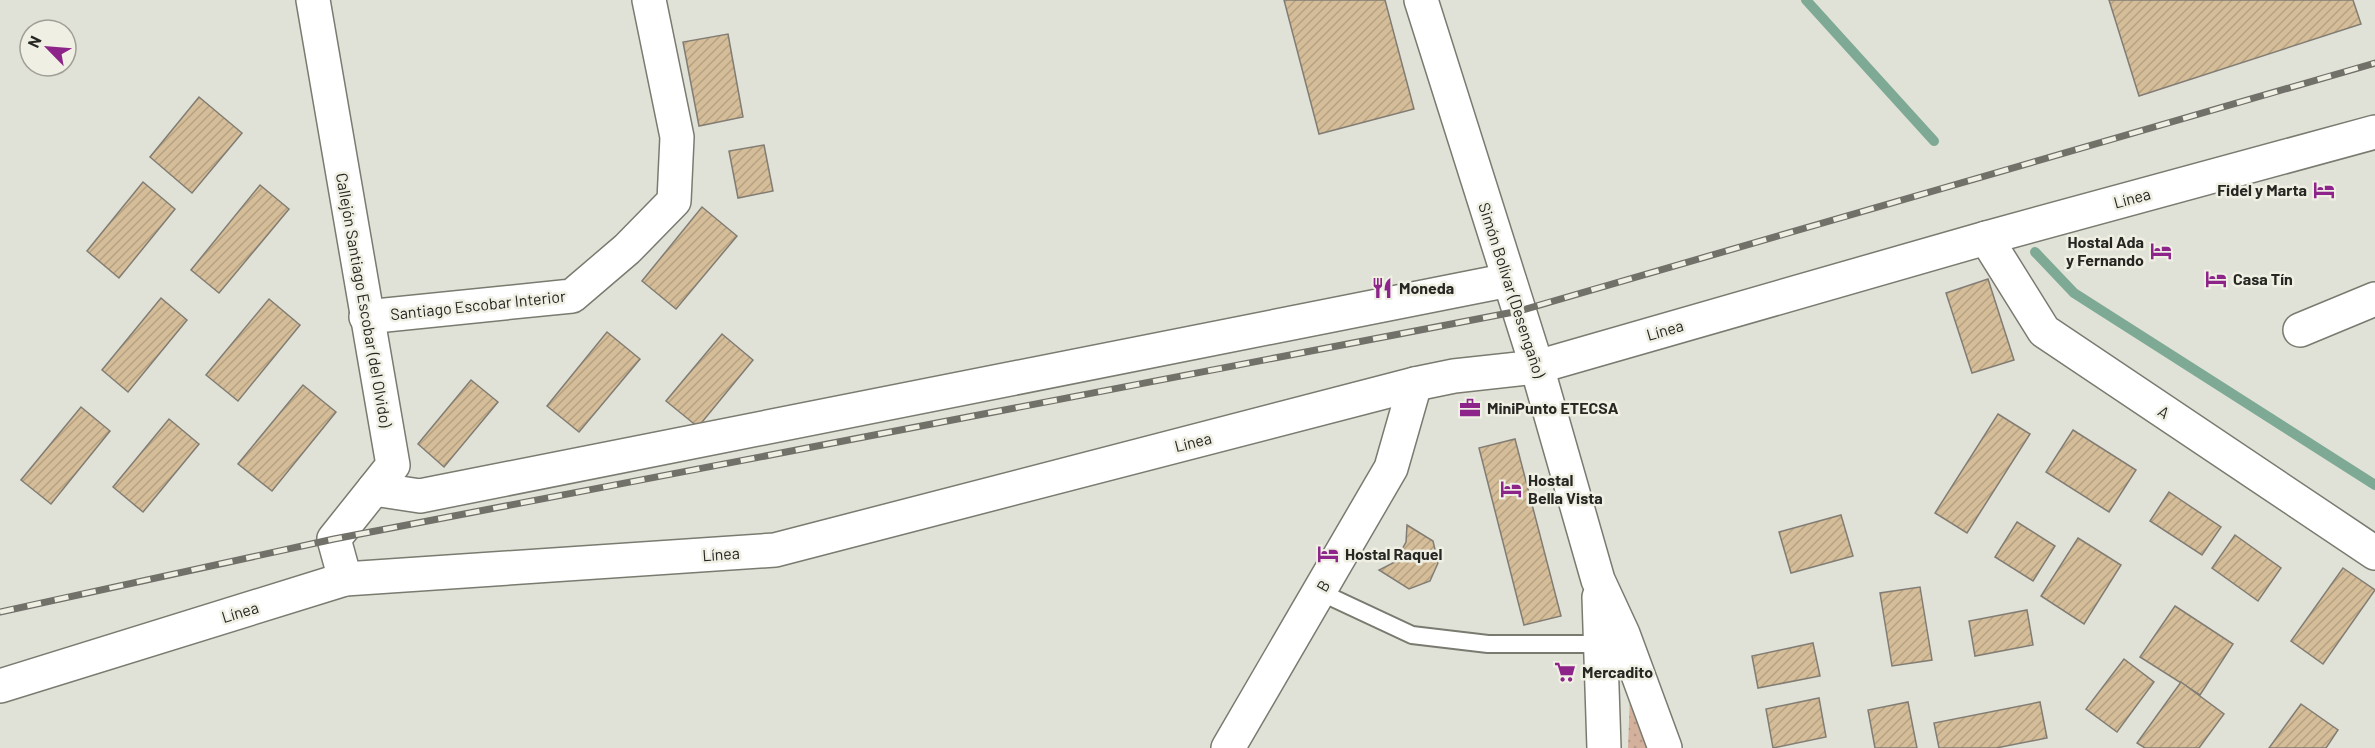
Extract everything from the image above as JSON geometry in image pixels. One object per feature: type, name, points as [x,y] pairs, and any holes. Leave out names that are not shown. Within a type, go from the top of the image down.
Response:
[{"type":"street","name":"Callejón Santiago Escobar (del Olvido)","points":[[313,0],[393,465],[334,539],[345,579]]},
{"type":"street","name":"Santiago Escobar Interior","points":[[366,317],[572,296],[627,249],[674,201],[677,137],[649,0]]},
{"type":"street","name":"Simón Bolívar (Desengaño)","points":[[1420,0],[1537,367],[1598,580],[1623,634],[1665,748]]},
{"type":"street","name":"Línea","points":[[0,686],[345,579],[775,550],[1415,384],[1454,376],[1537,367],[1986,238],[2375,132]]},
{"type":"street","name":"A","points":[[1986,238],[2044,332],[2375,553]]},
{"type":"street","points":[[374,489],[420,496],[1509,280]]},
{"type":"street","points":[[2300,330],[2375,299]]},
{"type":"street","name":"B","points":[[1228,748],[1391,468],[1415,384]]},
{"type":"street","points":[[1598,580],[1604,748]]},
{"type":"lane","points":[[1320,592],[1412,635],[1488,644],[1601,644]]},
{"type":"shaded area","points":[[1630,695],[1648,748],[1628,748]]},
{"type":"building","points":[[1284,0],[1385,0],[1414,109],[1319,134]]},
{"type":"building","points":[[2109,0],[2353,0],[2361,24],[2139,96]]},
{"type":"building","points":[[728,34],[743,117],[699,126],[683,42]]},
{"type":"building","points":[[199,97],[242,133],[192,193],[150,157]]},
{"type":"building","points":[[764,145],[773,191],[738,198],[729,151]]},
{"type":"building","points":[[143,182],[175,209],[119,278],[87,251]]},
{"type":"building","points":[[260,185],[289,209],[219,293],[191,270]]},
{"type":"building","points":[[702,207],[737,236],[676,309],[642,281]]},
{"type":"building","points":[[1988,279],[2014,360],[1972,373],[1946,293]]},
{"type":"building","points":[[161,298],[187,320],[128,392],[102,370]]},
{"type":"building","points":[[269,299],[300,325],[238,401],[206,375]]},
{"type":"building","points":[[607,332],[640,359],[579,432],[547,406]]},
{"type":"building","points":[[722,334],[753,360],[698,427],[666,401]]},
{"type":"building","points":[[471,380],[498,402],[444,467],[418,444]]},
{"type":"building","points":[[303,385],[336,412],[272,491],[238,464]]},
{"type":"building","points":[[81,407],[110,431],[51,504],[21,480]]},
{"type":"building","points":[[1998,414],[2030,434],[1967,533],[1935,513]]},
{"type":"building","points":[[169,419],[199,444],[143,512],[113,487]]},
{"type":"building","points":[[2073,430],[2136,470],[2109,512],[2046,472]]},
{"type":"building","points":[[1515,439],[1561,616],[1524,625],[1479,448]]},
{"type":"building","points":[[2169,492],[2221,527],[2202,555],[2150,521]]},
{"type":"building","points":[[1841,515],[1853,556],[1791,573],[1779,532]]},
{"type":"building","points":[[2017,522],[2055,546],[2033,581],[1995,557]]},
{"type":"building","points":[[1407,525],[1433,541],[1438,563],[1430,581],[1409,589],[1379,570],[1395,562],[1406,542]]},
{"type":"building","points":[[2235,535],[2281,568],[2258,601],[2212,568]]},
{"type":"building","points":[[2078,538],[2121,565],[2084,624],[2041,596]]},
{"type":"building","points":[[2343,568],[2375,590],[2323,664],[2291,641]]},
{"type":"building","points":[[1920,587],[1932,660],[1892,666],[1880,593]]},
{"type":"building","points":[[2175,606],[2233,644],[2200,695],[2140,657]]},
{"type":"building","points":[[2027,610],[2033,645],[1975,656],[1969,621]]},
{"type":"building","points":[[1813,643],[1820,676],[1758,688],[1752,656]]},
{"type":"building","points":[[2124,659],[2154,682],[2117,732],[2086,709]]},
{"type":"building","points":[[2181,682],[2224,714],[2199,748],[2145,748],[2137,743]]},
{"type":"building","points":[[1819,698],[1826,737],[1773,748],[1766,709]]},
{"type":"building","points":[[1908,702],[1917,748],[1875,748],[1868,710]]},
{"type":"building","points":[[2040,702],[2047,738],[1996,748],[1939,748],[1934,723]]},
{"type":"building","points":[[2301,704],[2338,730],[2326,748],[2269,748]]},
{"type":"waterway","points":[[1806,0],[1934,141]]},
{"type":"waterway","points":[[2035,252],[2074,293],[2375,485]]},
{"type":"railway","points":[[0,612],[334,539],[1519,311],[2375,63]]},
{"type":"place","name":"Fidel y Marta","points":[[2324,190]]},
{"type":"place","name":"Hostal Ada y Fernando","points":[[2161,251]]},
{"type":"place","name":"Casa Tín","points":[[2216,279]]},
{"type":"place","name":"Moneda","points":[[1382,288]]},
{"type":"place","name":"MiniPunto ETECSA","points":[[1470,408]]},
{"type":"place","name":"Hostal Bella Vista","points":[[1511,489]]},
{"type":"place","name":"Hostal Raquel","points":[[1328,554]]},
{"type":"place","name":"Mercadito","points":[[1565,672]]}]
